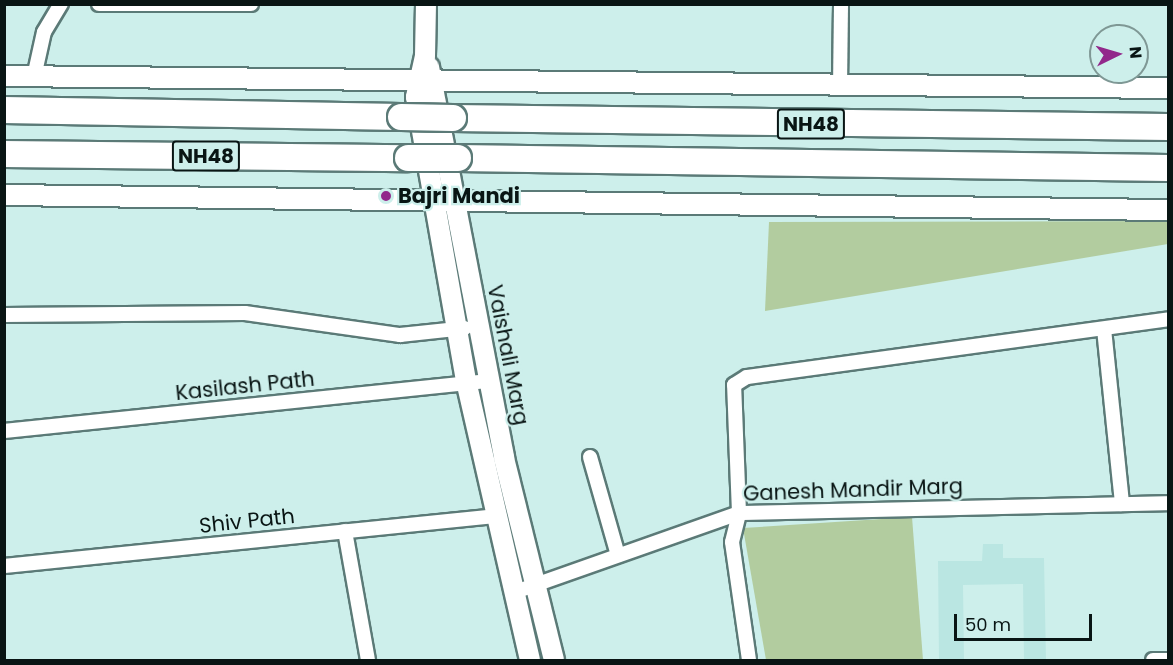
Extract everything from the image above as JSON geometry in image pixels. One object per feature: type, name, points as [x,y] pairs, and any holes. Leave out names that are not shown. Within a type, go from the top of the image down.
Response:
[{"type":"highway","name":"NH48","points":[[4,110],[1168,127]]},
{"type":"highway","name":"NH48","points":[[4,154],[1168,168]]},
{"type":"street","points":[[34,77],[44,32],[61,4]]},
{"type":"street","points":[[99,4],[251,4]]},
{"type":"street","name":"Vaishali Marg","points":[[426,4],[426,78],[454,200],[489,381],[554,660]]},
{"type":"street","points":[[840,87],[841,4]]},
{"type":"street","points":[[4,76],[426,78],[840,87],[1168,88]]},
{"type":"street","points":[[426,78],[416,97],[456,330],[495,516],[530,660]]},
{"type":"street","points":[[4,195],[1168,210]]},
{"type":"street","points":[[4,315],[245,313],[299,318],[356,332],[456,330],[478,324]]},
{"type":"street","points":[[749,660],[732,542],[739,513],[731,399],[735,385],[747,377],[1168,319]]},
{"type":"street","points":[[1104,329],[1122,504]]},
{"type":"street","name":"Kasilash Path","points":[[4,431],[489,381]]},
{"type":"street","points":[[590,457],[618,555]]},
{"type":"street","name":"Ganesh Mandir Marg","points":[[515,591],[739,513],[1168,503]]},
{"type":"street","name":"Shiv Path","points":[[4,566],[495,516]]},
{"type":"street","points":[[345,531],[368,660]]},
{"type":"street","points":[[1153,660],[1168,660]]},
{"type":"shaded area","points":[[983,544],[1003,544],[1003,558],[1044,558],[1046,660],[1024,660],[1023,584],[963,585],[964,660],[939,660],[938,561],[982,561]]},
{"type":"green space","points":[[1168,221],[1168,244],[765,311],[769,222]]},
{"type":"green space","points":[[912,517],[923,660],[766,660],[743,528]]},
{"type":"place","name":"Bajri Mandi","points":[[386,196]]}]
